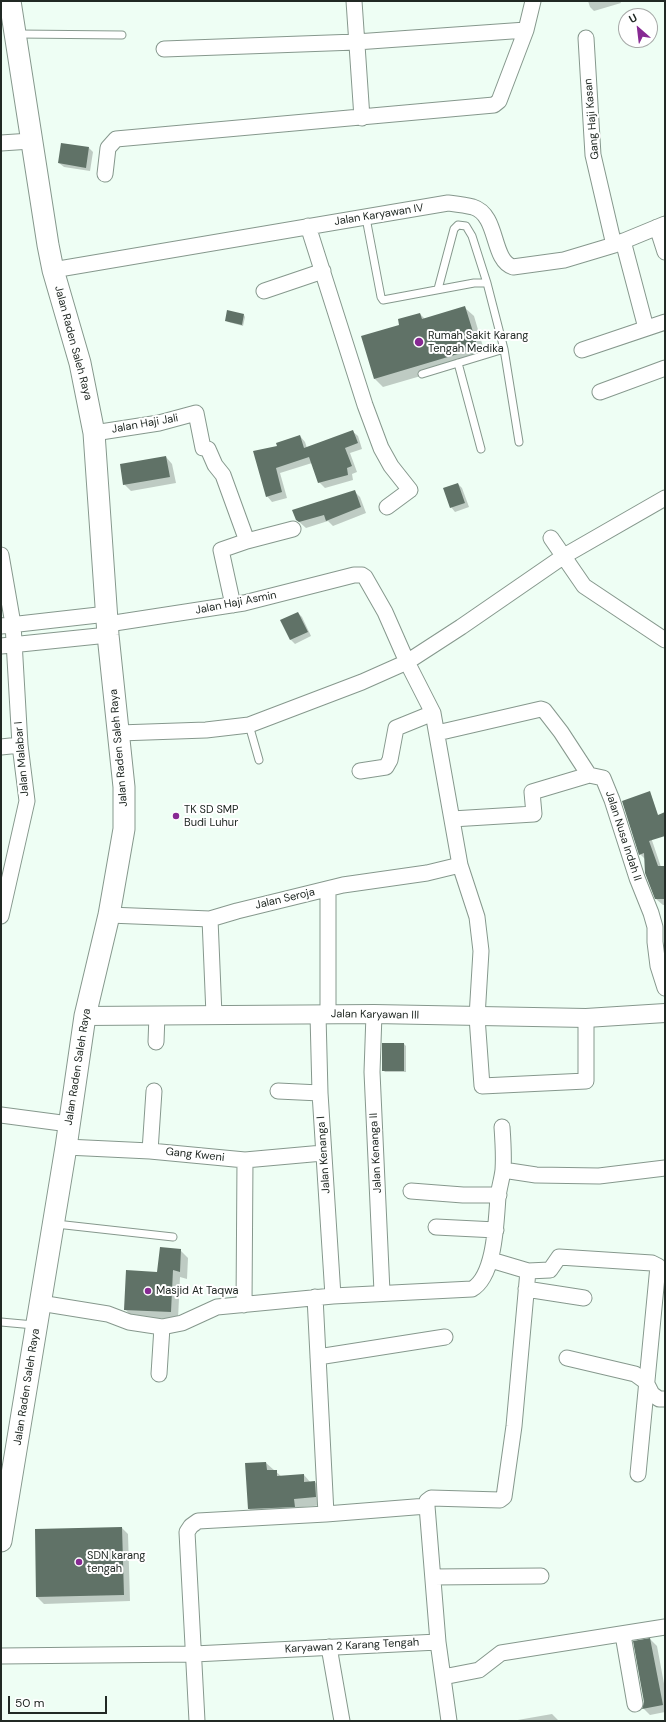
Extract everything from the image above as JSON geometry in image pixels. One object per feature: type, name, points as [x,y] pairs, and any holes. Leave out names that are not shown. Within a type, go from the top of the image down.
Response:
[{"type":"main road","name":"Jalan Raden Saleh Raya","points":[[1,1537],[7,1469],[37,1326],[66,1147],[85,1016],[109,914],[124,828],[124,787],[108,624],[94,433],[80,363],[53,270],[31,141],[10,1]]},
{"type":"street","points":[[354,1],[362,118]]},
{"type":"street","points":[[105,174],[108,148],[116,139],[494,105],[499,101],[526,30],[534,1]]},
{"type":"street","points":[[164,49],[356,42],[526,30]]},
{"type":"street","name":"Gang Haji Kasan","points":[[586,38],[593,155],[646,328]]},
{"type":"street","points":[[1,143],[31,141]]},
{"type":"street","name":"Jalan Karyawan IV","points":[[53,270],[448,203],[474,207],[484,214],[501,256],[505,263],[512,267],[564,260],[619,243],[661,226]]},
{"type":"street","points":[[308,226],[365,405],[381,448],[391,466],[410,490],[387,507]]},
{"type":"street","points":[[661,226],[665,252]]},
{"type":"street","points":[[264,291],[323,271]]},
{"type":"street","points":[[582,350],[665,322]]},
{"type":"street","points":[[600,392],[665,368]]},
{"type":"street","name":"Jalan Haji Jali","points":[[94,433],[159,422],[196,413],[203,448],[208,449],[215,465],[223,475],[247,541]]},
{"type":"street","points":[[119,733],[206,730],[249,725],[362,682],[407,662],[568,562],[665,498]]},
{"type":"street","points":[[233,605],[221,550],[247,541],[293,529]]},
{"type":"street","points":[[551,538],[584,586],[665,640]]},
{"type":"street","name":"Jalan Malabar I","points":[[1,555],[8,645],[27,801],[1,916]]},
{"type":"street","name":"Jalan Haji Asmin","points":[[108,624],[233,605],[354,575],[362,575],[368,581],[385,612],[407,662]]},
{"type":"street","points":[[7,625],[108,624]]},
{"type":"street","points":[[8,645],[108,624]]},
{"type":"street","points":[[407,662],[433,713],[460,865],[478,917],[481,951],[477,1017],[482,1086],[586,1081],[586,1018]]},
{"type":"street","name":"Jalan Nusa Indah II","points":[[437,733],[540,709],[544,710],[561,732],[589,775],[603,778],[660,925],[655,942],[658,966],[665,988]]},
{"type":"street","points":[[360,771],[386,767],[390,760],[396,728],[433,713]]},
{"type":"street","points":[[1,747],[20,745]]},
{"type":"street","points":[[452,818],[534,814],[532,792],[589,775]]},
{"type":"street","name":"Jalan Seroja","points":[[109,914],[210,919],[252,907],[343,885],[427,873],[460,865]]},
{"type":"street","name":"Jalan Kenanga I","points":[[328,889],[320,1093],[333,1296]]},
{"type":"street","points":[[210,919],[214,1015]]},
{"type":"street","name":"Jalan Karyawan III","points":[[85,1016],[374,1014],[586,1018],[665,1013]]},
{"type":"street","name":"Jalan Kenanga II","points":[[374,1014],[372,1072],[382,1292]]},
{"type":"street","points":[[156,1042],[157,1015]]},
{"type":"street","points":[[150,1151],[154,1091]]},
{"type":"street","points":[[278,1091],[320,1093]]},
{"type":"street","points":[[1,1116],[69,1124]]},
{"type":"street","points":[[40,1304],[108,1314],[129,1322],[162,1327],[182,1323],[218,1307],[382,1292],[472,1289],[478,1285],[491,1260],[496,1230],[498,1195],[503,1170],[502,1127]]},
{"type":"street","name":"Gang Kweni","points":[[66,1147],[150,1151],[245,1160],[323,1152]]},
{"type":"street","points":[[244,1305],[245,1160]]},
{"type":"street","points":[[503,1170],[536,1175],[599,1176],[665,1168]]},
{"type":"street","points":[[411,1191],[463,1195],[498,1195]]},
{"type":"street","points":[[436,1227],[496,1230]]},
{"type":"street","points":[[491,1260],[528,1271],[550,1270],[559,1258],[656,1264],[658,1266],[638,1474]]},
{"type":"street","points":[[449,1721],[438,1642],[427,1501],[431,1498],[500,1500],[504,1497],[514,1426],[528,1271]]},
{"type":"street","points":[[526,1289],[584,1298]]},
{"type":"street","points":[[315,1297],[326,1514]]},
{"type":"street","points":[[159,1374],[162,1327]]},
{"type":"street","points":[[318,1357],[445,1338]]},
{"type":"street","points":[[567,1358],[635,1374],[646,1382],[652,1394],[659,1399],[665,1399]]},
{"type":"street","points":[[197,1721],[188,1532],[191,1526],[198,1521],[326,1514],[427,1506]]},
{"type":"street","points":[[433,1577],[541,1576]]},
{"type":"street","points":[[443,1677],[479,1670],[501,1653],[665,1628]]},
{"type":"street","points":[[624,1635],[635,1704]]},
{"type":"street","name":"Karyawan 2 Karang Tengah","points":[[1,1656],[194,1654],[438,1642]]},
{"type":"street","points":[[329,1647],[342,1721]]},
{"type":"lane","points":[[15,34],[122,35]]},
{"type":"lane","points":[[366,218],[379,290],[383,300],[474,283],[487,283]]},
{"type":"lane","points":[[438,289],[454,229],[458,225],[466,226],[472,236],[487,283],[504,349],[519,442]]},
{"type":"lane","points":[[422,374],[504,349]]},
{"type":"lane","points":[[458,363],[481,449]]},
{"type":"lane","points":[[249,725],[259,760]]},
{"type":"lane","points":[[54,1224],[173,1236]]},
{"type":"lane","points":[[1,1322],[37,1326]]},
{"type":"building","points":[[61,143],[89,147],[86,168],[58,163]]},
{"type":"building","name":"Rumah Sakit Karang Tengah Medika","points":[[465,306],[478,348],[374,379],[361,336],[399,325],[398,319],[420,313],[422,319]]},
{"type":"building","points":[[227,310],[244,314],[242,325],[225,321]]},
{"type":"building","points":[[353,430],[358,443],[345,448],[352,466],[347,468],[348,475],[318,483],[309,457],[276,468],[282,492],[266,497],[253,451],[277,446],[276,443],[300,435],[304,448]]},
{"type":"building","points":[[166,456],[170,477],[123,485],[120,464]]},
{"type":"building","points":[[458,483],[465,503],[450,508],[443,488]]},
{"type":"building","points":[[355,490],[361,507],[326,521],[324,515],[299,522],[296,520],[292,510]]},
{"type":"building","points":[[298,612],[308,632],[290,640],[280,620]]},
{"type":"building","points":[[650,791],[658,815],[665,812],[665,836],[649,841],[658,866],[665,866],[665,899],[655,899],[645,873],[644,853],[639,855],[622,801]]},
{"type":"building","points":[[382,1043],[404,1043],[404,1071],[382,1071]]},
{"type":"building","name":"Masjid At Taqwa","points":[[160,1247],[181,1249],[180,1272],[173,1270],[171,1312],[124,1310],[126,1270],[157,1272]]},
{"type":"building","points":[[266,1462],[267,1470],[277,1470],[277,1476],[304,1474],[304,1482],[315,1481],[316,1497],[294,1499],[295,1507],[248,1509],[245,1463]]},
{"type":"building","name":"SDN karang tengah","points":[[122,1527],[124,1595],[36,1597],[35,1529]]},
{"type":"building","points":[[650,1638],[663,1705],[642,1709],[644,1702],[633,1641]]},
{"type":"place","name":"Rumah Sakit Karang Tengah Medika","points":[[419,342]]},
{"type":"place","name":"TK SD SMP Budi Luhur","points":[[176,816]]},
{"type":"place","name":"Masjid At Taqwa","points":[[148,1291]]},
{"type":"place","name":"SDN karang tengah","points":[[79,1562]]}]
